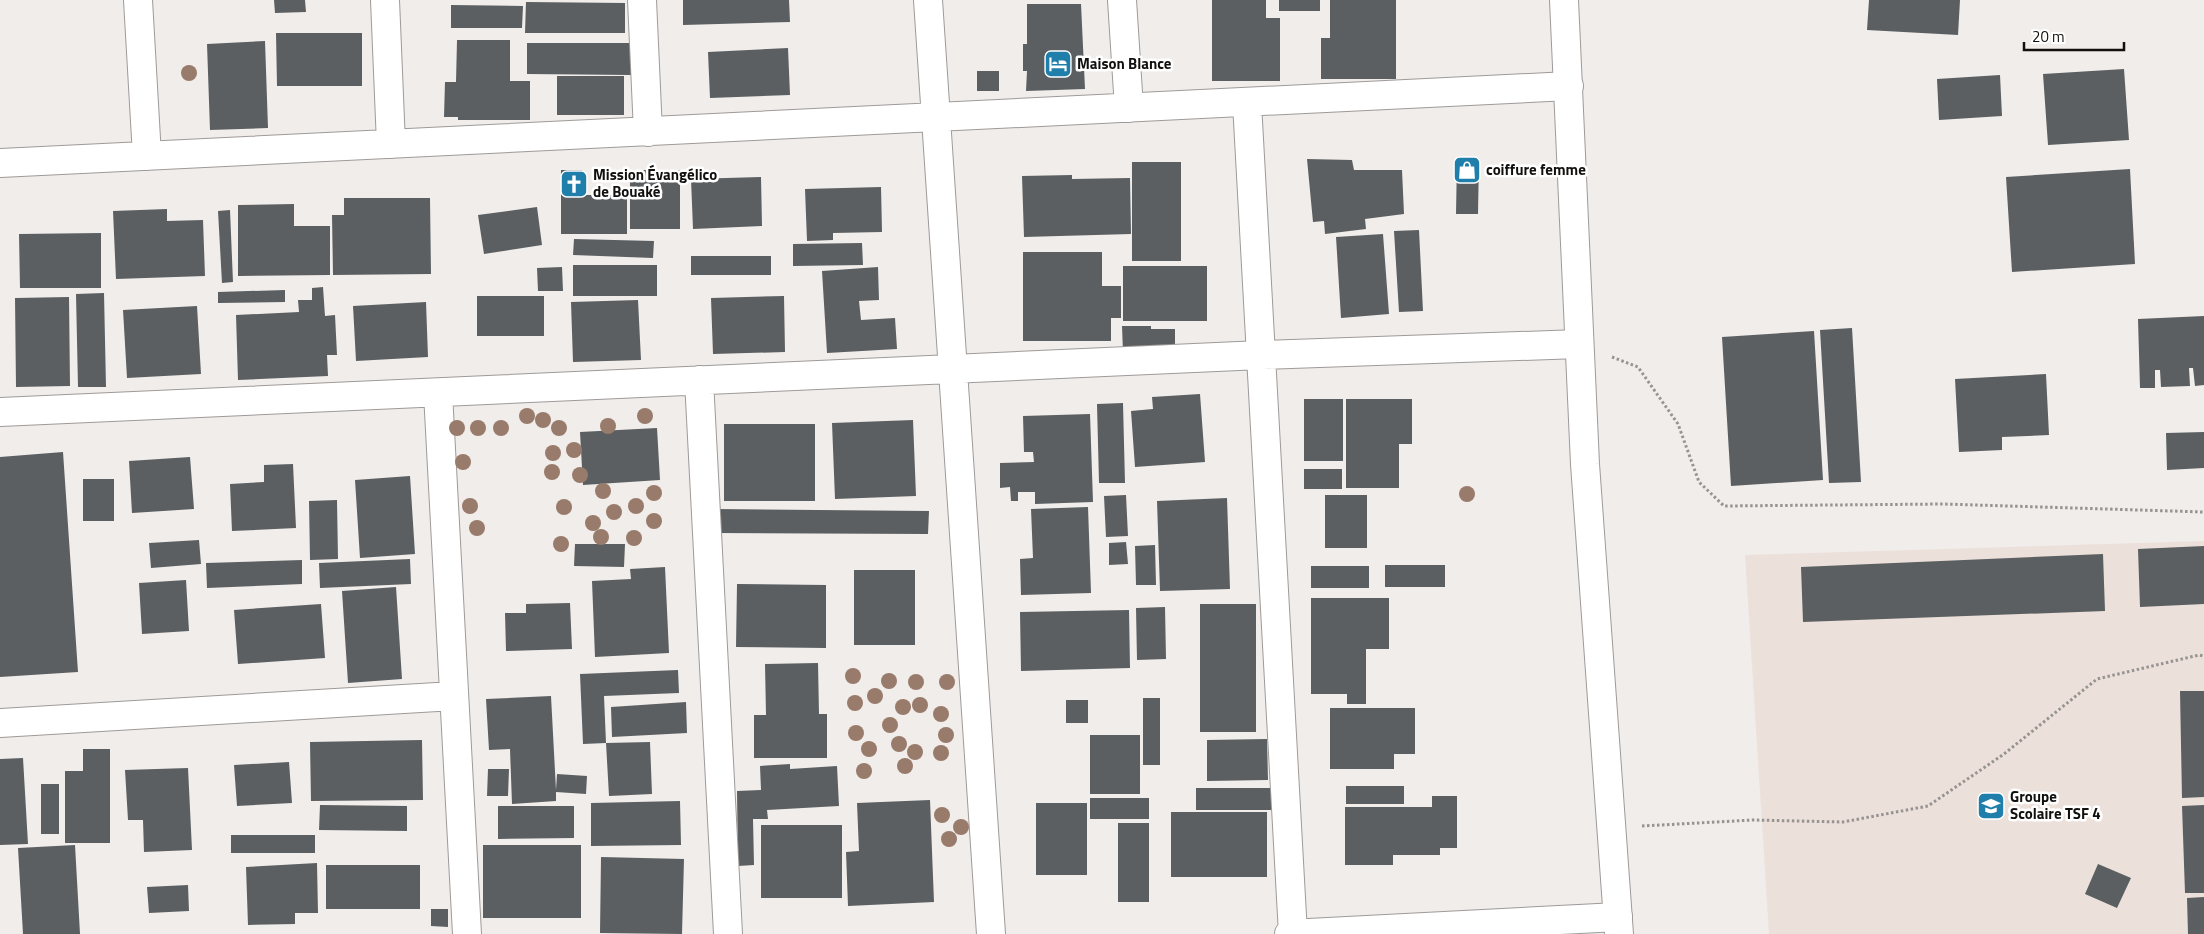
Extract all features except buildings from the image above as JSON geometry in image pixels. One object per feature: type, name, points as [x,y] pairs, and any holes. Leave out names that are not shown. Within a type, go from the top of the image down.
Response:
[{"type":"street","points":[[138,0],[147,156]]},
{"type":"street","points":[[385,0],[391,144]]},
{"type":"street","points":[[642,0],[648,132]]},
{"type":"street","points":[[928,0],[990,934]]},
{"type":"street","points":[[1122,0],[1129,108]]},
{"type":"street","points":[[1289,934],[1618,925],[1584,464],[1564,0]]},
{"type":"street","points":[[0,163],[1569,86]]},
{"type":"street","points":[[1247,103],[1293,934]]},
{"type":"street","points":[[0,412],[1261,355],[1579,344]]},
{"type":"street","points":[[699,380],[728,934]]},
{"type":"street","points":[[438,393],[467,934]]},
{"type":"street","points":[[0,723],[454,696]]},
{"type":"path","points":[[1579,344],[1638,367],[1678,424],[1700,482],[1724,506],[1943,504],[2204,512]]},
{"type":"path","points":[[1612,831],[1654,825],[1752,820],[1843,822],[1928,806],[2004,754],[2097,679],[2199,655],[2204,656]]},
{"type":"shaded area","points":[[2204,541],[2204,934],[1769,934],[1745,555]]},
{"type":"place","name":"Maison Blance","points":[[1058,64]]},
{"type":"place","name":"coiffure femme","points":[[1467,170]]},
{"type":"place","name":"Mission Évangélico de Bouaké","points":[[574,184]]},
{"type":"place","name":"Groupe Scolaire TSF 4","points":[[1991,806]]}]
